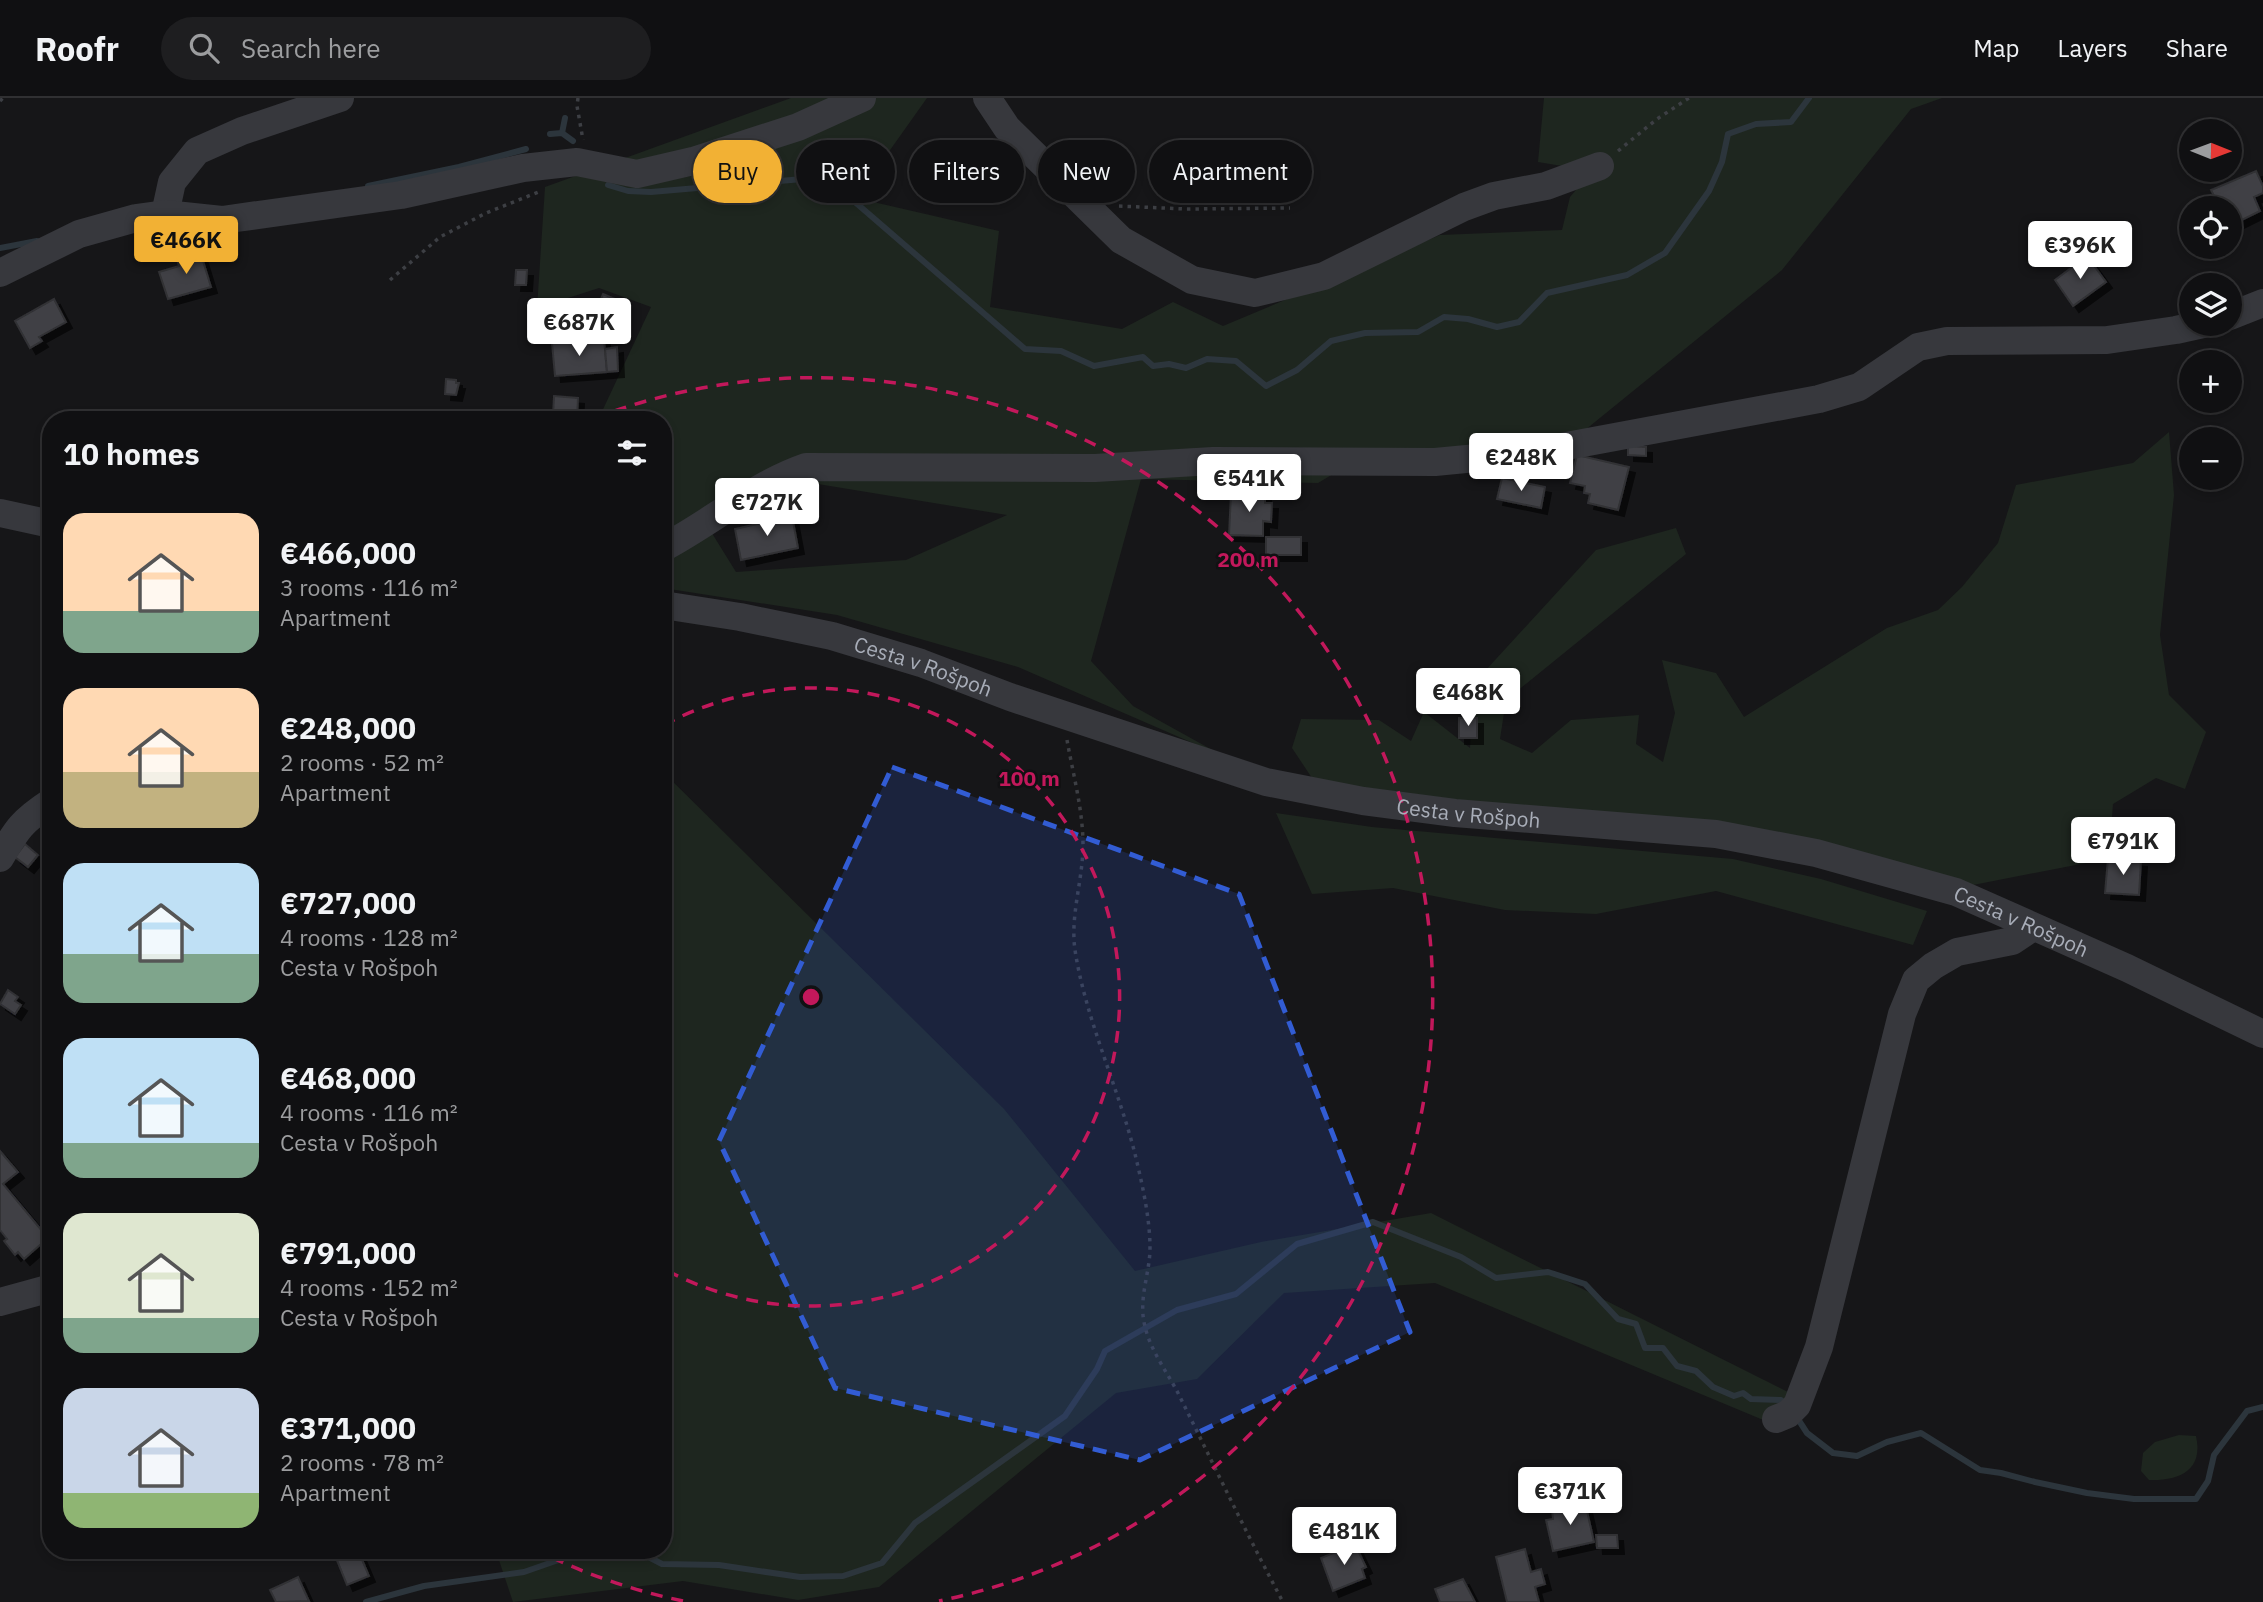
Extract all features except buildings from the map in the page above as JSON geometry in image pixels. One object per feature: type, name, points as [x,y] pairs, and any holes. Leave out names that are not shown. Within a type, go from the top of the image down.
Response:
[{"type":"street","points":[[164,214],[172,182],[197,152],[242,131],[340,98]]},
{"type":"street","points":[[0,274],[79,234],[136,218],[164,214],[222,220],[401,195],[523,168],[585,163],[637,174],[693,161],[797,127],[862,98]]},
{"type":"street","points":[[987,98],[1007,128],[1121,240],[1192,280],[1255,293],[1324,276],[1464,207],[1494,196],[1546,186],[1600,166]]},
{"type":"street","points":[[2242,311],[2263,303]]},
{"type":"street","points":[[672,542],[752,492],[783,475],[806,467],[1095,468],[1213,461],[1435,462],[1515,454],[1819,399],[1859,387],[1918,347],[1947,341],[2107,340],[2179,329]]},
{"type":"street","points":[[0,513],[42,521]]},
{"type":"street","name":"Cesta v Rošpoh","points":[[672,606],[832,636],[921,663],[1010,697],[1266,782],[1363,801],[1455,813],[1716,834],[1816,853],[1956,892],[2127,968],[2263,1034]]},
{"type":"street","points":[[0,858],[12,836],[26,819],[42,809]]},
{"type":"street","points":[[1776,1419],[1788,1414],[1797,1405],[1819,1346],[1902,1014],[1916,980],[1933,965],[1957,952],[2012,941],[2034,927]]},
{"type":"street","points":[[0,1302],[42,1290]]},
{"type":"path","points":[[578,98],[585,163]]},
{"type":"path","points":[[1600,166],[1657,119],[1689,98]]},
{"type":"path","points":[[390,280],[440,237],[486,213],[552,188]]},
{"type":"path","points":[[1116,206],[1186,209],[1290,208]]},
{"type":"path","points":[[1063,714],[1082,821],[1083,849],[1075,912],[1074,946],[1083,989],[1117,1091],[1139,1171],[1150,1247],[1145,1281],[1144,1321],[1152,1348],[1177,1390],[1214,1469],[1283,1602]]},
{"type":"highlighted area","points":[[892,767],[1239,894],[1410,1332],[1140,1460],[835,1388],[719,1141]]},
{"type":"shaded area","points":[[791,98],[927,98],[895,143],[895,140],[796,140],[796,203],[878,203],[999,231],[990,307],[1122,329],[1173,302],[1223,326],[1440,235],[1562,230],[1570,197],[1592,171],[1538,162],[1544,98],[1942,98],[1911,109],[1782,270],[1574,439],[1474,447],[1373,450],[1318,483],[1141,479],[1091,661],[1133,706],[1225,757],[1018,667],[837,615],[672,589],[672,411],[602,411],[651,307],[599,288],[537,308],[545,187]],"holes":[[[769,476],[1007,515],[906,560],[736,572],[705,522]]]},
{"type":"shaded area","points":[[2169,432],[2174,495],[2160,635],[2169,695],[2206,732],[2185,789],[2156,778],[2113,804],[2111,830],[2086,863],[1973,885],[1550,812],[1314,781],[1292,748],[1301,719],[1379,720],[1411,741],[1424,712],[1470,748],[1474,683],[1596,550],[1676,528],[1686,554],[1506,700],[1500,739],[1532,753],[1571,720],[1639,715],[1636,744],[1663,762],[1675,713],[1662,660],[1716,673],[1744,717],[1887,628],[1938,610],[1962,587],[1998,543],[2016,485],[2133,463]]},
{"type":"shaded area","points":[[672,781],[1004,1109],[1135,1271],[1261,1242],[1431,1213],[1796,1396],[1787,1430],[1435,1283],[1284,1293],[1197,1379],[1116,1393],[879,1587],[798,1600],[683,1581],[513,1602],[499,1559],[672,1559]]},
{"type":"shaded area","points":[[1276,813],[1372,827],[1733,859],[1821,879],[1927,911],[1913,945],[1716,891],[1596,914],[1505,910],[1393,888],[1312,894]]},
{"type":"shaded area","points":[[2179,1435],[2196,1436],[2196,1458],[2192,1466],[2179,1476],[2149,1480],[2141,1471],[2143,1453],[2155,1442]]},
{"type":"waterway","points":[[608,185],[628,191],[651,192],[826,177],[1025,349],[1061,351],[1094,366],[1143,357],[1153,366],[1169,364],[1186,368],[1207,359],[1236,361],[1266,386],[1297,370],[1331,341],[1365,333],[1418,332],[1444,317],[1468,319],[1497,327],[1519,322],[1547,293],[1627,275],[1665,253],[1709,191],[1722,162],[1728,134],[1756,124],[1791,122],[1809,98]]},
{"type":"waterway","points":[[562,133],[565,118]]},
{"type":"waterway","points":[[550,134],[562,133],[573,141]]},
{"type":"waterway","points":[[368,186],[459,167],[526,149]]},
{"type":"waterway","points":[[0,248],[37,241]]},
{"type":"waterway","points":[[652,1559],[662,1564],[719,1565],[800,1577],[843,1576],[882,1563],[915,1523],[1065,1416],[1097,1369],[1105,1351],[1177,1310],[1236,1294],[1297,1244],[1373,1222],[1461,1257],[1496,1278],[1548,1272],[1585,1284],[1618,1319],[1636,1324],[1645,1348],[1663,1348],[1677,1366],[1696,1371],[1713,1387],[1734,1396],[1743,1393],[1751,1399],[1781,1400],[1786,1405]]},
{"type":"waterway","points":[[1796,1416],[1807,1433],[1833,1453],[1857,1456],[1887,1442],[1921,1433],[1980,1470],[2087,1493],[2134,1499],[2196,1499],[2208,1481],[2214,1455],[2247,1411],[2263,1407]]},
{"type":"waterway","points":[[366,1602],[424,1586],[524,1572],[561,1559]]}]
